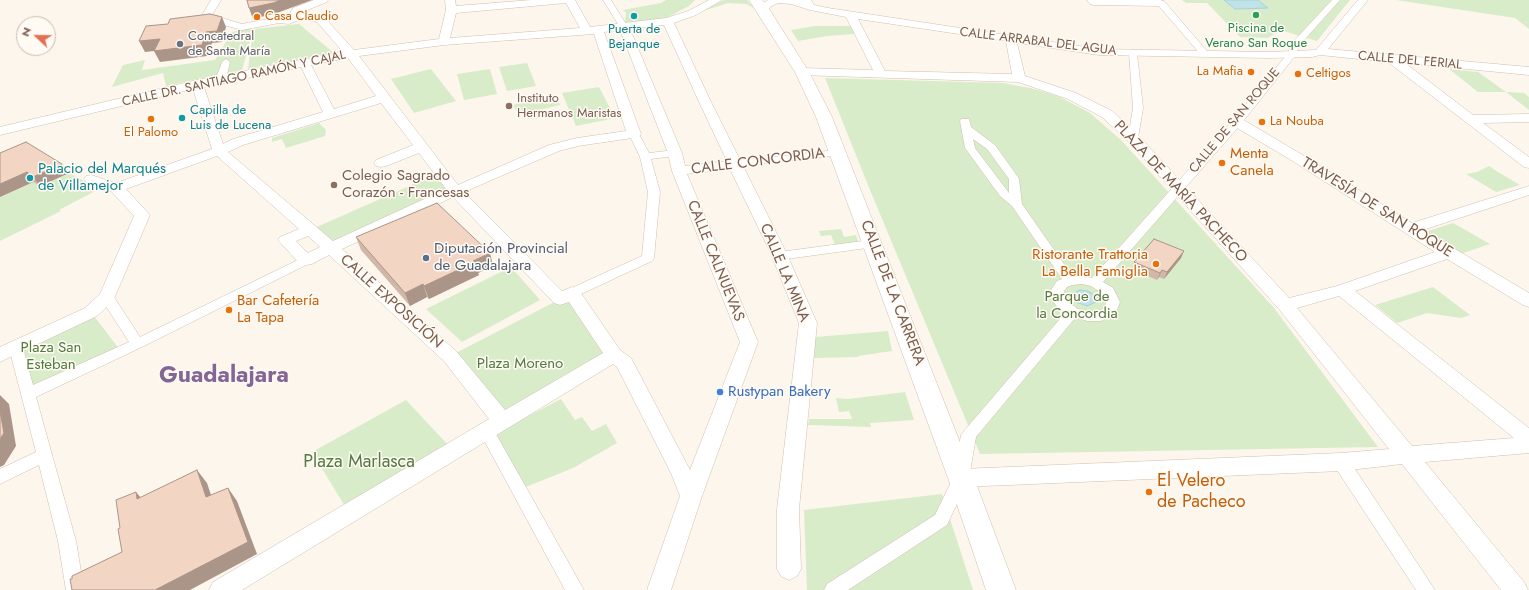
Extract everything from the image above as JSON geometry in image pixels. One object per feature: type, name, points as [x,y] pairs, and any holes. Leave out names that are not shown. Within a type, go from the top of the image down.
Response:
[{"type":"street","points":[[216,0],[206,17],[242,27],[279,20],[289,21],[297,15],[297,10],[323,0]]},
{"type":"street","points":[[444,42],[450,5],[569,0],[592,30],[608,62],[634,134],[645,157],[654,192],[648,258],[566,296]]},
{"type":"street","points":[[607,0],[624,27]]},
{"type":"street","points":[[675,19],[702,0]]},
{"type":"street","name":"CALLE DR. SANTIAGO RAMÓN Y CAJAL","points":[[1,135],[221,78],[304,62],[351,54],[444,42],[624,27],[675,19],[717,0]]},
{"type":"street","name":"CALLE ARRABAL DEL AGUA","points":[[761,4],[764,5],[777,0],[808,2],[850,14],[1099,52],[1268,55],[1292,54]]},
{"type":"street","points":[[1092,0],[1094,2],[1160,2],[1204,53]]},
{"type":"street","name":"CALLE DE SAN ROQUE","points":[[1095,283],[1237,122],[1292,54],[1295,45],[1336,0]]},
{"type":"street","points":[[1320,52],[1363,0]]},
{"type":"street","name":"CALLE DE LA CARRERA","points":[[761,4],[802,72],[824,117],[961,478],[1001,590]]},
{"type":"street","points":[[850,14],[881,74]]},
{"type":"street","points":[[297,15],[321,20],[351,54],[455,191],[566,296],[614,355],[624,363],[681,473],[691,496]]},
{"type":"street","name":"CALLE LA MINA","points":[[675,19],[734,164],[779,256],[808,323],[788,510],[789,569]]},
{"type":"street","name":"CALLE CALNUEVAS","points":[[624,27],[675,153],[678,171],[749,342],[691,496],[659,590]]},
{"type":"street","points":[[1011,39],[1019,78]]},
{"type":"street","points":[[1133,52],[1138,108],[1133,138]]},
{"type":"street","name":"CALLE DEL FERIAL","points":[[1292,54],[1320,52],[1529,72]]},
{"type":"street","points":[[1392,59],[1529,164]]},
{"type":"street","points":[[221,78],[226,62]]},
{"type":"street","points":[[304,62],[331,115]]},
{"type":"street","name":"PLAZA DE MARÍA PACHECO","points":[[802,72],[1019,78],[1060,91],[1086,102],[1107,114],[1133,138],[1285,304],[1516,590]]},
{"type":"street","points":[[197,84],[219,151]]},
{"type":"street","points":[[116,188],[219,151],[238,142],[384,98]]},
{"type":"street","points":[[1470,119],[1529,118]]},
{"type":"street","name":"TRAVESÍA DE SAN ROQUE","points":[[1237,122],[1296,157],[1448,253],[1525,295]]},
{"type":"street","points":[[1016,204],[1014,179],[991,147],[966,125],[970,148],[1004,194],[1016,204],[1070,281]]},
{"type":"street","points":[[28,394],[137,344],[306,260],[455,191],[554,148],[577,142],[634,134]]},
{"type":"street","points":[[381,163],[421,147]]},
{"type":"street","name":"CALLE EXPOSICIÓN","points":[[219,151],[332,248],[450,356],[494,426]]},
{"type":"street","points":[[645,157],[675,153]]},
{"type":"street","name":"CALLE CONCORDIA","points":[[678,171],[837,153]]},
{"type":"street","points":[[75,590],[67,541],[28,394],[8,351],[91,312],[107,297],[142,215],[116,188],[91,179]]},
{"type":"street","points":[[1410,229],[1529,190]]},
{"type":"street","points":[[306,260],[286,240],[310,230]]},
{"type":"street","points":[[779,256],[864,245]]},
{"type":"street","points":[[1285,304],[1342,290],[1448,253]]},
{"type":"street","points":[[1082,280],[1095,283],[1108,291],[1113,302],[1111,310],[1101,316],[1087,316],[1073,312],[1063,306],[1058,298],[1057,290],[1062,284],[1070,281],[1082,280]]},
{"type":"street","points":[[1342,290],[1529,439]]},
{"type":"street","points":[[107,297],[137,344]]},
{"type":"street","points":[[833,590],[941,520],[961,478],[968,434],[1073,312]]},
{"type":"street","points":[[221,590],[614,355]]},
{"type":"street","points":[[494,426],[575,590]]},
{"type":"street","points":[[961,478],[1341,462],[1529,445]]},
{"type":"street","points":[[0,477],[44,455]]},
{"type":"street","points":[[1341,462],[1426,590]]},
{"type":"green space","name":"Puerta de Bejanque","points":[[666,0],[695,0],[689,6],[666,18],[624,27],[626,13],[623,10],[661,3]]},
{"type":"green space","points":[[724,0],[747,0],[754,8],[746,4],[728,3],[703,11]]},
{"type":"green space","name":"Piscina de Verano San Roque","points":[[1182,0],[1350,0],[1317,41],[1280,30],[1268,38],[1240,37],[1207,3],[1186,3]]},
{"type":"green space","points":[[1396,0],[1529,0],[1529,29],[1515,18]]},
{"type":"green space","points":[[299,24],[334,53],[248,69],[253,31],[242,70],[166,86],[163,73],[112,87],[123,65],[145,60],[142,70],[215,60],[232,32],[254,27],[254,29]]},
{"type":"green space","points":[[815,26],[852,26],[855,34],[827,36],[798,41],[791,30]]},
{"type":"green space","points":[[527,63],[536,86],[507,91],[499,67]]},
{"type":"green space","points":[[431,69],[456,101],[414,113],[391,79]]},
{"type":"green space","points":[[490,69],[497,94],[464,100],[457,74]]},
{"type":"green space","points":[[1449,69],[1478,72],[1506,92],[1478,92]]},
{"type":"green space","name":"Parque de la Concordia","points":[[825,78],[1003,83],[1030,88],[1060,97],[1090,113],[1121,140],[1274,308],[1378,447],[980,454]]},
{"type":"green space","points":[[599,87],[615,118],[576,126],[562,93]]},
{"type":"green space","points":[[1506,92],[1524,93],[1529,97],[1529,110]]},
{"type":"green space","points":[[553,95],[560,105],[519,115],[513,105]]},
{"type":"green space","points":[[319,123],[326,130],[325,136],[286,148],[282,139],[272,142],[272,138]]},
{"type":"green space","points":[[1489,166],[1520,185],[1496,192],[1466,174],[1477,172]]},
{"type":"green space","points":[[441,172],[455,191],[332,249],[310,230]]},
{"type":"green space","points":[[69,173],[99,189],[59,210],[61,211],[0,241],[0,197],[33,182],[40,186]]},
{"type":"green space","points":[[1453,223],[1490,244],[1460,254],[1425,232]]},
{"type":"green space","points":[[841,229],[844,237],[856,235],[859,244],[836,247],[831,235],[821,236],[819,231]]},
{"type":"green space","points":[[511,267],[540,300],[462,342],[426,309]]},
{"type":"green space","points":[[1433,287],[1470,315],[1461,318],[1427,313],[1397,323],[1375,305]]},
{"type":"green space","name":"Plaza Moreno","points":[[572,293],[614,355],[502,421],[450,356]]},
{"type":"green space","name":"Plaza San Esteban","points":[[91,312],[120,350],[28,394],[16,348]]},
{"type":"green space","points":[[888,331],[892,351],[858,357],[814,358],[815,337]]},
{"type":"green space","points":[[905,392],[914,420],[870,423],[871,427],[808,425],[809,419],[852,419],[849,411],[839,412],[836,398],[848,399]]},
{"type":"green space","points":[[561,399],[575,420],[582,417],[592,431],[606,424],[617,443],[573,468],[523,488],[494,434]]},
{"type":"green space","name":"Plaza Marlasca","points":[[406,400],[449,446],[346,508],[312,452]]},
{"type":"green space","points":[[942,494],[973,590],[807,590],[804,510]]},
{"type":"water","points":[[1224,0],[1258,0],[1268,8],[1235,9]]},
{"type":"water","points":[[1080,290],[1088,291],[1094,295],[1096,297],[1096,302],[1087,306],[1076,302],[1073,294]]},
{"type":"building","points":[[247,0],[281,0],[249,8]]},
{"type":"building","points":[[210,14],[222,17],[217,31],[206,32],[202,45],[154,51],[160,39],[139,41],[146,26],[168,24],[170,19]]},
{"type":"building","points":[[26,142],[62,164],[33,177],[27,172],[0,184],[0,153]]},
{"type":"building","name":"Diputación Provincial de Guadalajara","points":[[437,203],[490,253],[473,261],[475,262],[424,286],[423,284],[405,293],[356,237]]},
{"type":"building","name":"Ristorante Trattoria La Bella Famiglia","points":[[1154,239],[1184,251],[1167,272],[1162,270],[1160,273],[1134,262]]},
{"type":"building","points":[[0,411],[4,433],[0,439]]},
{"type":"building","points":[[197,470],[206,497],[228,488],[248,542],[155,590],[72,590],[70,579],[72,579],[72,576],[122,552],[118,529],[120,528],[116,500],[136,492],[137,499]]},
{"type":"place","name":"Piscina de Verano San Roque","points":[[1256,15]]},
{"type":"place","name":"Puerta de Bejanque","points":[[634,16]]},
{"type":"place","name":"Casa Claudio","points":[[257,17]]},
{"type":"place","name":"Concatedral de Santa María","points":[[180,44]]},
{"type":"place","name":"La Mafia","points":[[1251,72]]},
{"type":"place","name":"Celtigos","points":[[1298,74]]},
{"type":"place","name":"Instituto Hermanos Maristas","points":[[509,106]]},
{"type":"place","name":"Capilla de Luis de Lucena","points":[[182,118]]},
{"type":"place","name":"El Palomo","points":[[151,119]]},
{"type":"place","name":"La Nouba","points":[[1262,122]]},
{"type":"place","name":"Menta Canela","points":[[1222,163]]},
{"type":"place","name":"Palacio del Marqués de Villamejor","points":[[30,178]]},
{"type":"place","name":"Colegio Sagrado Corazón - Francesas","points":[[334,185]]},
{"type":"place","name":"Diputación Provincial de Guadalajara","points":[[426,258]]},
{"type":"place","name":"Ristorante Trattoria La Bella Famiglia","points":[[1156,264]]},
{"type":"place","name":"Bar Cafetería La Tapa","points":[[229,310]]},
{"type":"place","name":"Rustypan Bakery","points":[[720,392]]},
{"type":"place","name":"El Velero de Pacheco","points":[[1149,492]]},
{"type":"district","name":"Guadalajara","points":[[224,376]]}]
